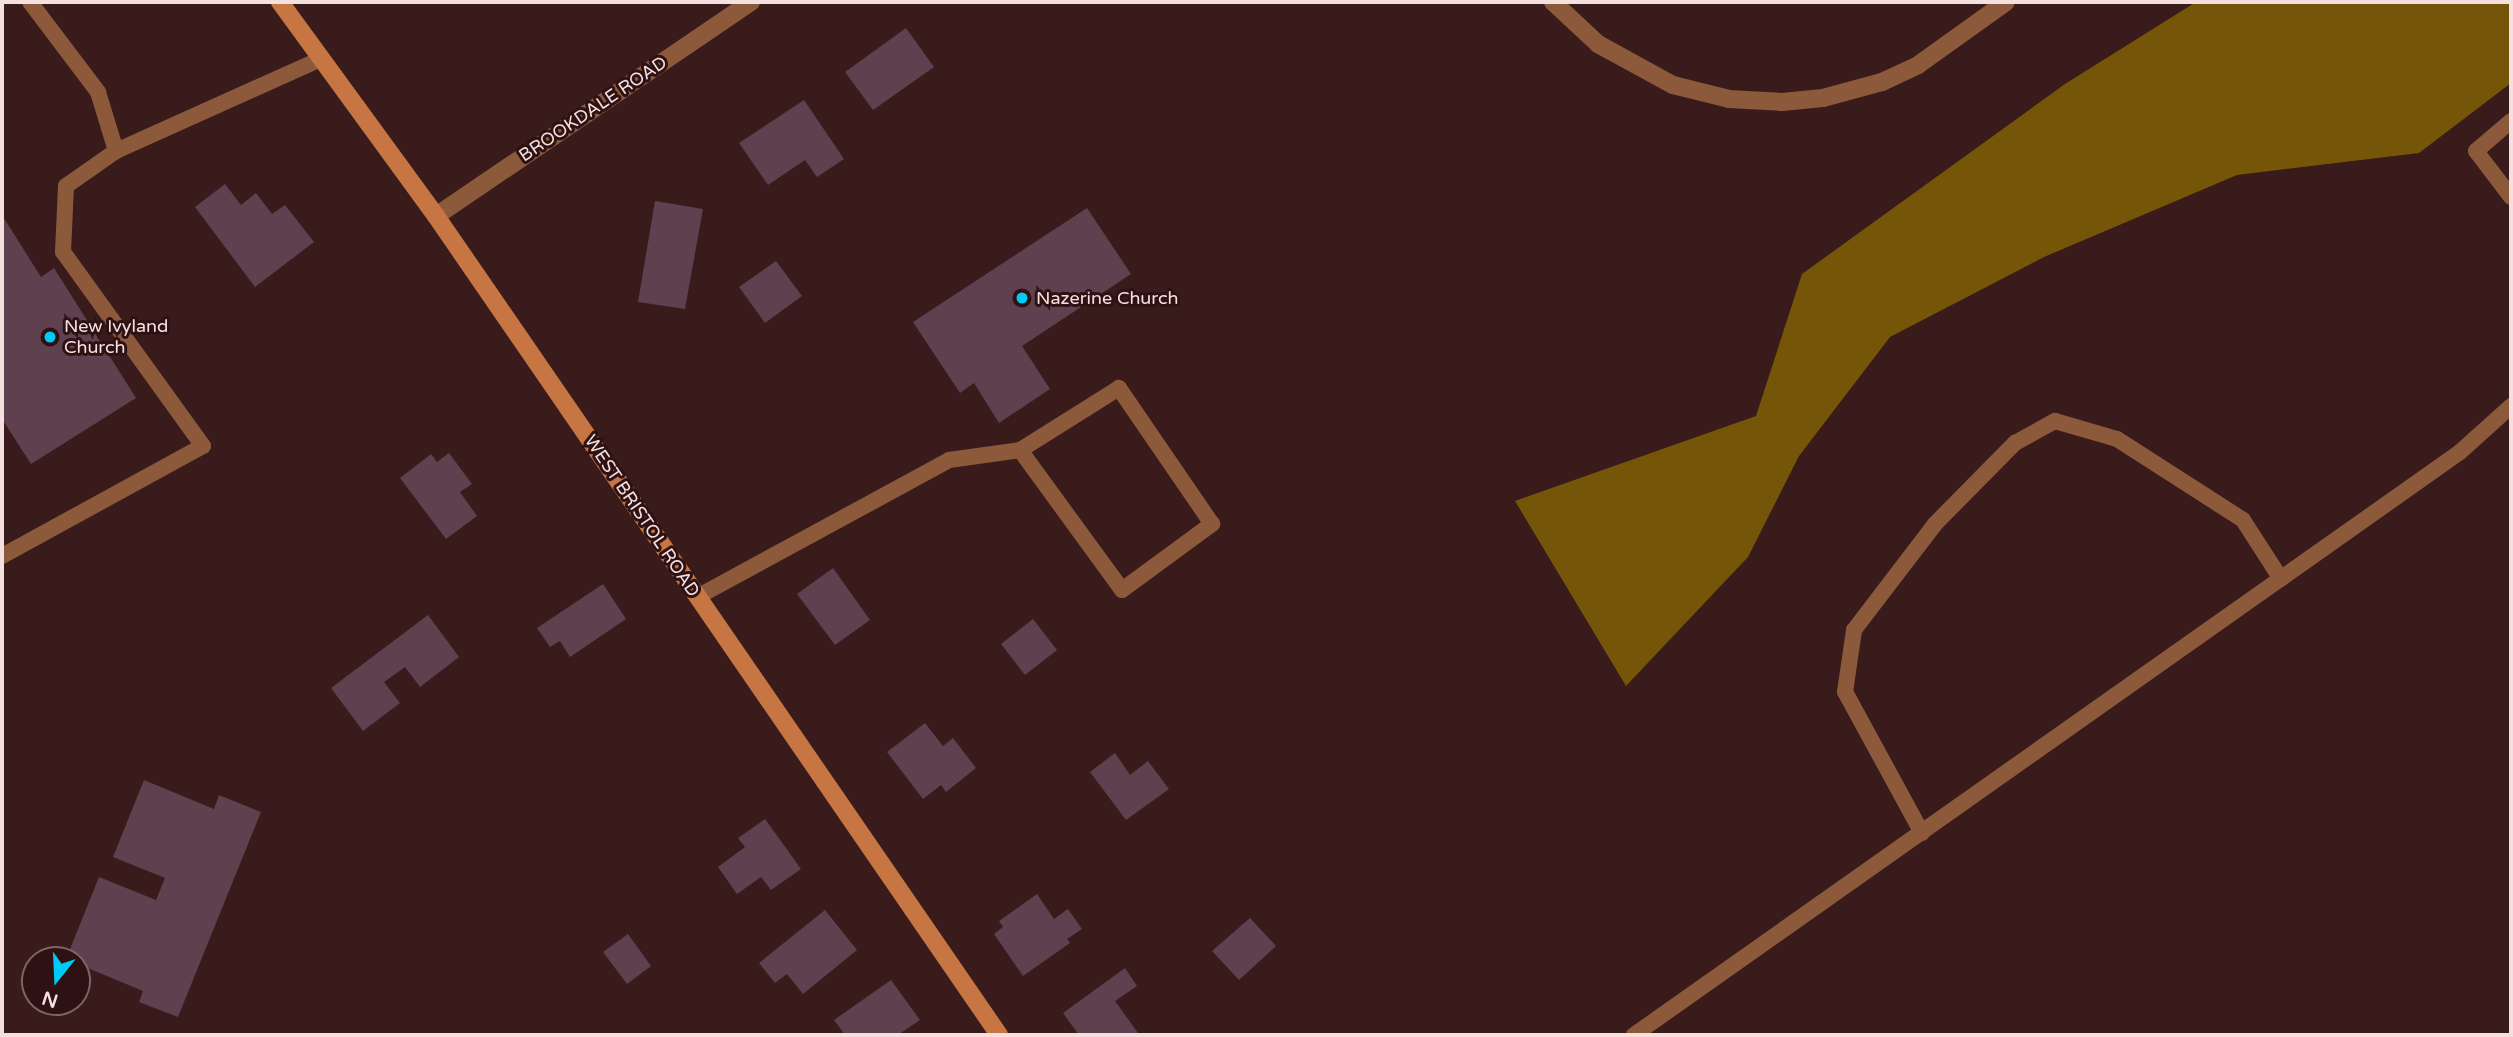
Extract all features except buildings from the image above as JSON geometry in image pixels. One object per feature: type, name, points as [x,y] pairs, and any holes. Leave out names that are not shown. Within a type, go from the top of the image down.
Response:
[{"type":"main road","name":"WEST BRISTOL ROAD","points":[[280,2],[436,216],[999,1035]]},
{"type":"street","name":"BROOKDALE ROAD","points":[[436,216],[751,2]]},
{"type":"street","points":[[1553,2],[1598,44],[1672,85],[1729,99],[1783,102],[1823,98],[1882,82],[1918,65],[2006,2]]},
{"type":"lane","points":[[30,2],[97,92],[116,151]]},
{"type":"lane","points":[[2,556],[203,446],[63,252],[65,186],[116,151],[321,59]]},
{"type":"lane","points":[[2511,121],[2476,151],[2511,197]]},
{"type":"lane","points":[[697,597],[949,460],[1020,450],[1119,388],[1212,524],[1122,590],[1020,450]]},
{"type":"lane","points":[[1634,1035],[2460,453],[2511,405]]},
{"type":"lane","points":[[1922,834],[1845,692],[1854,630],[1936,524],[2015,443],[2055,421],[2117,439],[2243,520],[2281,579]]},
{"type":"shaded area","points":[[2196,2],[2511,2],[2511,83],[2419,153],[2237,175],[2044,257],[1890,337],[1799,456],[1748,557],[1626,686],[1515,501],[1756,416],[1802,274],[2065,84]]},
{"type":"place","name":"Nazerine Church","points":[[1022,298]]},
{"type":"place","name":"New Ivyland Church","points":[[50,337]]}]
